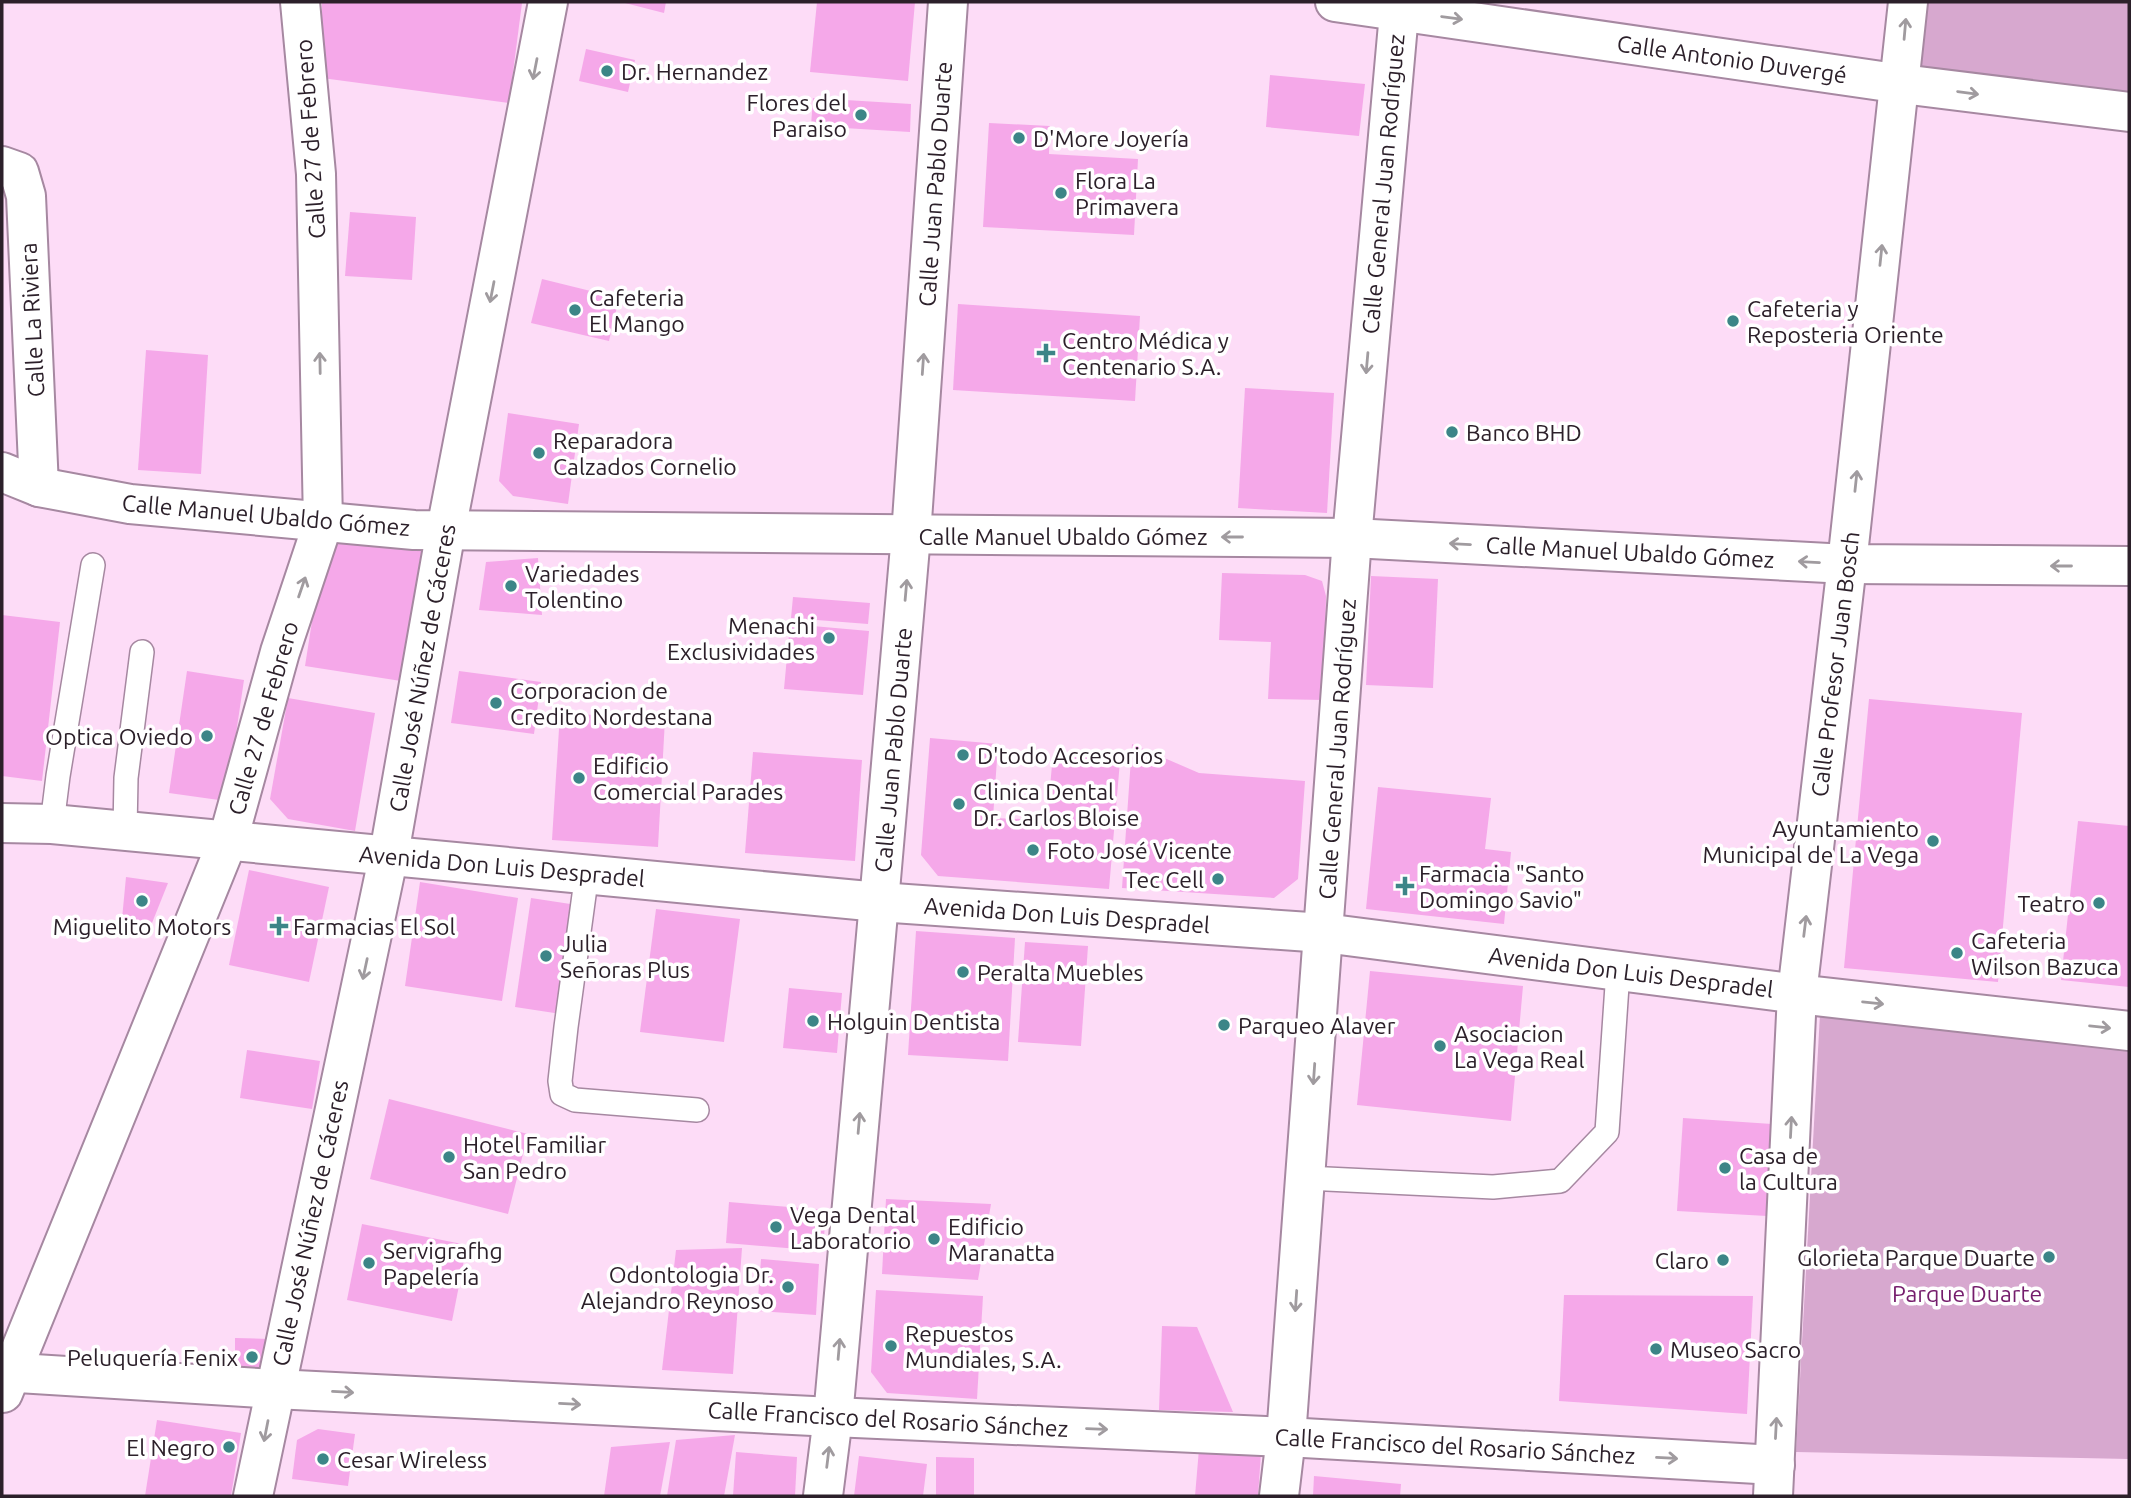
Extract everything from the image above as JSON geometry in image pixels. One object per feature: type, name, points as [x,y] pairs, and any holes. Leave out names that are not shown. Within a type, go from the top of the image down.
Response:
[{"type":"street","name":"Calle 27 de Febrero","points":[[5,1379],[228,840],[280,652],[323,523],[316,174],[300,2]]},
{"type":"street","name":"Calle José Núñez de Cáceres","points":[[253,1496],[389,855],[446,530],[548,2]]},
{"type":"street","name":"Calle Juan Pablo Duarte","points":[[823,1496],[833,1417],[911,536],[948,2]]},
{"type":"street","name":"Calle Antonio Duvergé","points":[[1335,2],[1399,6],[1900,83],[2129,112]]},
{"type":"street","name":"Calle Profesor Juan Bosch","points":[[1774,1481],[1801,995],[1908,2]]},
{"type":"street","name":"Calle General Juan Rodríguez","points":[[1279,1496],[1306,1178],[1352,538],[1399,6]]},
{"type":"street","name":"Calle La Riviera","points":[[2,166],[19,172],[26,196],[39,487]]},
{"type":"street","name":"Calle Manuel Ubaldo Gómez","points":[[2,472],[39,487],[130,504],[414,530],[1352,538],[1847,564],[2129,566]]},
{"type":"street","name":"Avenida Don Luis Despradel","points":[[2,823],[52,824],[879,902],[1324,933],[1801,995],[2129,1031]]},
{"type":"street","name":"Calle Francisco del Rosario Sánchez","points":[[5,1379],[275,1389],[1286,1437],[1774,1481]]},
{"type":"lane","points":[[52,824],[93,565]]},
{"type":"lane","points":[[125,831],[126,778],[142,652]]},
{"type":"lane","points":[[587,873],[566,1027],[562,1094],[575,1100],[697,1110]]},
{"type":"lane","points":[[1306,1178],[1493,1187],[1560,1181],[1607,1132],[1618,971]]},
{"type":"green space","points":[[1914,2],[2129,2],[2129,109],[1907,84]]},
{"type":"green space","name":"Parque Duarte","points":[[1820,1014],[2129,1040],[2129,1459],[1796,1452]]},
{"type":"building","points":[[322,2],[522,3],[509,103],[322,78]]},
{"type":"building","points":[[621,2],[666,2],[664,13]]},
{"type":"building","points":[[817,2],[915,2],[908,81],[810,72]]},
{"type":"building","name":"Dr. Hernandez","points":[[586,49],[635,60],[628,92],[579,81]]},
{"type":"building","points":[[1270,75],[1365,84],[1359,136],[1266,127]]},
{"type":"building","name":"Flores del Paraiso","points":[[813,98],[911,104],[910,132],[811,126]]},
{"type":"building","name":"Flora La Primavera","points":[[989,123],[1050,126],[1049,154],[1138,159],[1134,235],[983,227]]},
{"type":"building","points":[[350,212],[416,217],[412,280],[345,276]]},
{"type":"building","name":"Cafeteria El Mango","points":[[542,279],[619,298],[609,341],[531,323]]},
{"type":"building","name":"Centro Médica y Centenario S.A.","points":[[958,304],[1140,316],[1135,401],[953,390]]},
{"type":"building","points":[[146,350],[208,355],[201,474],[138,470]]},
{"type":"building","points":[[1245,388],[1334,393],[1327,513],[1238,508]]},
{"type":"building","name":"Reparadora Calzados Cornelio","points":[[508,413],[579,424],[568,504],[513,496],[499,481]]},
{"type":"building","points":[[326,532],[422,547],[401,681],[305,666]]},
{"type":"building","name":"Variedades Tolentino","points":[[538,558],[542,615],[479,610],[486,562]]},
{"type":"building","points":[[1222,573],[1305,575],[1322,581],[1326,596],[1324,700],[1268,699],[1271,642],[1219,640]]},
{"type":"building","points":[[1371,576],[1438,579],[1433,688],[1366,685]]},
{"type":"building","points":[[793,597],[870,603],[868,624],[791,618]]},
{"type":"building","points":[[2,615],[60,622],[42,781],[2,776]]},
{"type":"building","points":[[790,624],[869,631],[863,695],[784,689]]},
{"type":"building","name":"Optica Oviedo","points":[[187,671],[244,680],[226,801],[169,793]]},
{"type":"building","name":"Corporacion de Credito Nordestana","points":[[459,671],[541,682],[534,734],[451,723]]},
{"type":"building","points":[[288,698],[375,713],[355,831],[288,819],[270,799]]},
{"type":"building","name":"Ayuntamiento Municipal de La Vega","points":[[1869,699],[2022,713],[1998,982],[1844,968]]},
{"type":"building","points":[[560,713],[665,719],[658,847],[552,840]]},
{"type":"building","points":[[930,738],[998,744],[993,818],[1047,820],[1053,754],[1120,761],[1109,889],[938,876],[921,855]]},
{"type":"building","points":[[1132,744],[1199,773],[1305,781],[1298,879],[1274,898],[1122,888]]},
{"type":"building","points":[[753,752],[862,760],[855,861],[745,853]]},
{"type":"building","points":[[1378,787],[1491,798],[1485,849],[1511,852],[1504,924],[1366,909]]},
{"type":"building","name":"Teatro","points":[[2078,821],[2129,826],[2129,987],[2061,980]]},
{"type":"building","name":"Farmacias El Sol","points":[[249,870],[329,887],[309,982],[229,965]]},
{"type":"building","name":"Miguelito Motors","points":[[126,877],[168,883],[152,923],[122,919]]},
{"type":"building","points":[[420,882],[518,898],[502,1001],[405,986]]},
{"type":"building","name":"Julia Señoras Plus","points":[[531,898],[577,905],[561,1014],[515,1007]]},
{"type":"building","points":[[656,909],[740,919],[724,1042],[640,1032]]},
{"type":"building","name":"Peralta Muebles","points":[[916,931],[1015,938],[1008,1061],[908,1055]]},
{"type":"building","points":[[1025,942],[1088,946],[1081,1046],[1018,1042]]},
{"type":"building","name":"Asociacion La Vega Real","points":[[1370,971],[1523,986],[1511,1121],[1357,1105]]},
{"type":"building","name":"Holguin Dentista","points":[[789,988],[842,993],[837,1053],[783,1048]]},
{"type":"building","points":[[247,1050],[320,1061],[312,1109],[240,1098]]},
{"type":"building","name":"Hotel Familiar San Pedro","points":[[389,1099],[528,1134],[508,1214],[370,1179]]},
{"type":"building","name":"Casa de la Cultura","points":[[1683,1118],[1772,1124],[1767,1216],[1677,1211]]},
{"type":"building","name":"Edificio Maranatta","points":[[886,1199],[991,1204],[978,1280],[882,1274]]},
{"type":"building","name":"Vega Dental Laboratorio","points":[[729,1202],[826,1210],[823,1251],[726,1243]]},
{"type":"building","points":[[362,1224],[467,1245],[452,1321],[347,1300]]},
{"type":"building","points":[[742,1248],[733,1374],[662,1370],[676,1250]]},
{"type":"building","name":"Odontologia Dr. Alejandro Reynoso","points":[[761,1259],[819,1264],[816,1315],[757,1311]]},
{"type":"building","points":[[876,1290],[983,1296],[977,1399],[887,1393],[871,1372]]},
{"type":"building","name":"Museo Sacro","points":[[1564,1295],[1753,1296],[1747,1414],[1559,1401]]},
{"type":"building","points":[[1162,1326],[1197,1327],[1233,1412],[1159,1410]]},
{"type":"building","name":"Peluquería Fenix","points":[[235,1338],[269,1339],[268,1377],[235,1376]]},
{"type":"building","points":[[157,1420],[241,1433],[231,1496],[145,1496]]},
{"type":"building","name":"Cesar Wireless","points":[[318,1429],[355,1434],[348,1486],[292,1479],[297,1440]]},
{"type":"building","points":[[735,1435],[724,1496],[667,1496],[676,1440]]},
{"type":"building","points":[[670,1442],[660,1496],[604,1496],[611,1447]]},
{"type":"building","points":[[1199,1449],[1261,1453],[1258,1496],[1195,1496]]},
{"type":"building","points":[[736,1452],[797,1457],[795,1496],[733,1496]]},
{"type":"building","points":[[859,1456],[927,1464],[923,1496],[854,1496]]},
{"type":"building","points":[[936,1457],[974,1458],[974,1496],[936,1496]]},
{"type":"building","points":[[1314,1476],[1401,1484],[1400,1496],[1313,1496]]},
{"type":"place","name":"Dr. Hernandez","points":[[607,71]]},
{"type":"place","name":"Flores del Paraiso","points":[[861,115]]},
{"type":"place","name":"D'More Joyería","points":[[1019,138]]},
{"type":"place","name":"Flora La Primavera","points":[[1061,193]]},
{"type":"place","name":"Cafeteria El Mango","points":[[575,310]]},
{"type":"place","name":"Cafeteria y Reposteria Oriente","points":[[1733,321]]},
{"type":"place","name":"Centro Médica y Centenario S.A.","points":[[1046,353]]},
{"type":"place","name":"Banco BHD","points":[[1452,432]]},
{"type":"place","name":"Reparadora Calzados Cornelio","points":[[539,453]]},
{"type":"place","name":"Variedades Tolentino","points":[[511,586]]},
{"type":"place","name":"Menachi Exclusividades","points":[[829,638]]},
{"type":"place","name":"Corporacion de Credito Nordestana","points":[[496,703]]},
{"type":"place","name":"Optica Oviedo","points":[[207,736]]},
{"type":"place","name":"D'todo Accesorios","points":[[963,755]]},
{"type":"place","name":"Edificio Comercial Parades","points":[[579,778]]},
{"type":"place","name":"Clinica Dental Dr. Carlos Bloise","points":[[959,804]]},
{"type":"place","name":"Ayuntamiento Municipal de La Vega","points":[[1933,841]]},
{"type":"place","name":"Foto José Vicente","points":[[1033,850]]},
{"type":"place","name":"Tec Cell","points":[[1218,879]]},
{"type":"place","name":"Farmacia \"Santo Domingo Savio\"","points":[[1405,886]]},
{"type":"place","name":"Miguelito Motors","points":[[142,901]]},
{"type":"place","name":"Teatro","points":[[2099,903]]},
{"type":"place","name":"Farmacias El Sol","points":[[279,926]]},
{"type":"place","name":"Cafeteria Wilson Bazuca","points":[[1957,953]]},
{"type":"place","name":"Julia Señoras Plus","points":[[546,956]]},
{"type":"place","name":"Peralta Muebles","points":[[963,972]]},
{"type":"place","name":"Holguin Dentista","points":[[813,1021]]},
{"type":"place","name":"Parqueo Alaver","points":[[1224,1025]]},
{"type":"place","name":"Asociacion La Vega Real","points":[[1440,1046]]},
{"type":"place","name":"Hotel Familiar San Pedro","points":[[449,1157]]},
{"type":"place","name":"Casa de la Cultura","points":[[1725,1168]]},
{"type":"place","name":"Vega Dental Laboratorio","points":[[776,1227]]},
{"type":"place","name":"Edificio Maranatta","points":[[934,1239]]},
{"type":"place","name":"Glorieta Parque Duarte","points":[[2049,1257]]},
{"type":"place","name":"Claro","points":[[1723,1260]]},
{"type":"place","name":"Servigrafhg Papelería","points":[[369,1263]]},
{"type":"place","name":"Odontologia Dr. Alejandro Reynoso","points":[[788,1287]]},
{"type":"place","name":"Repuestos Mundiales, S.A.","points":[[891,1346]]},
{"type":"place","name":"Museo Sacro","points":[[1656,1349]]},
{"type":"place","name":"Peluquería Fenix","points":[[252,1357]]},
{"type":"place","name":"El Negro","points":[[229,1447]]},
{"type":"place","name":"Cesar Wireless","points":[[323,1459]]}]
